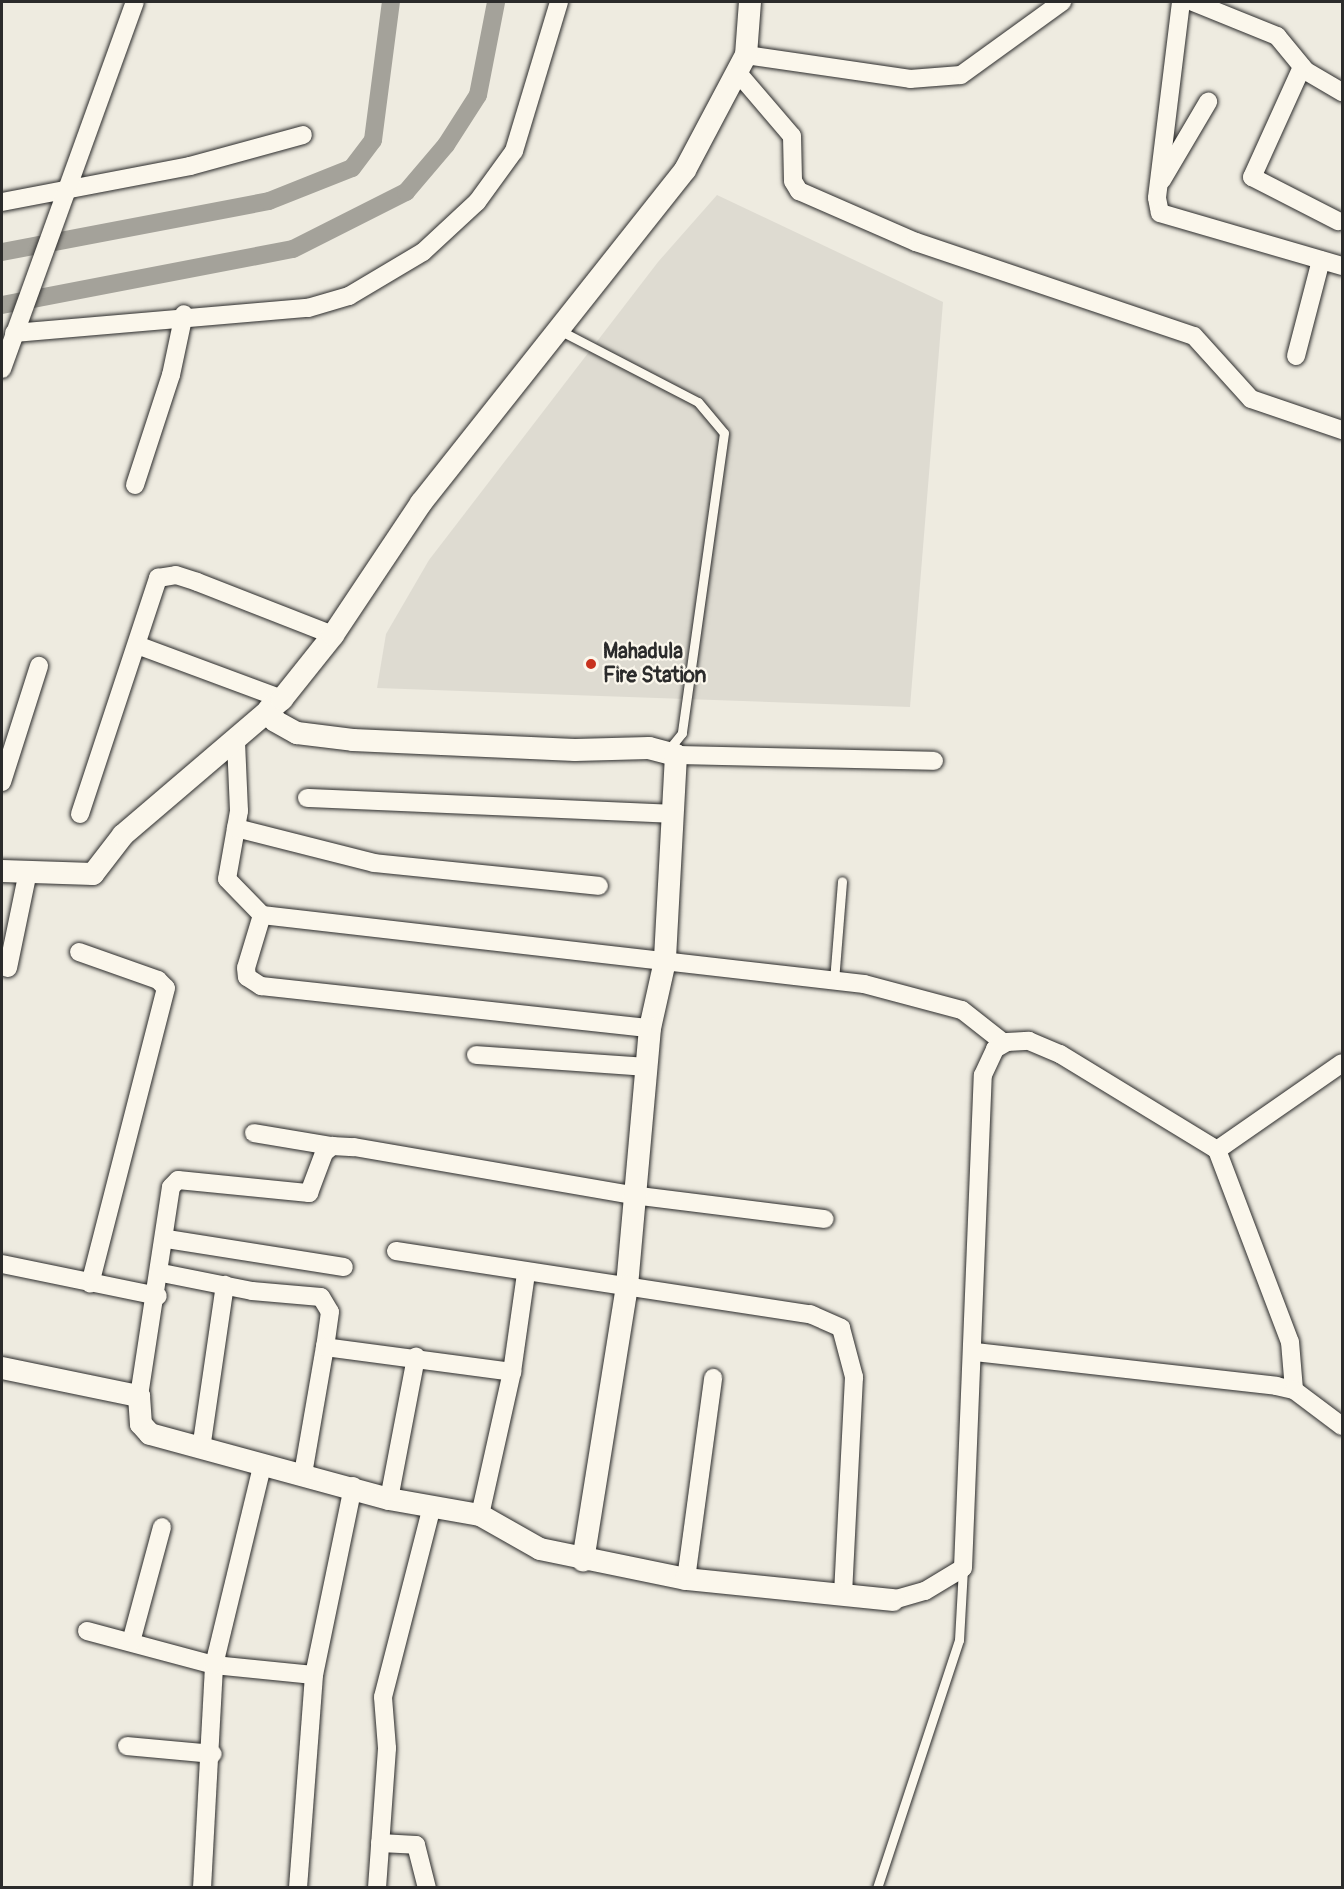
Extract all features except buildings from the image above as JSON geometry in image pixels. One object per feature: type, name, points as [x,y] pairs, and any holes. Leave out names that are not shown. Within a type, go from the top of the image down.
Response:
[{"type":"street","points":[[2,369],[70,185],[99,90],[135,2]]},
{"type":"street","points":[[17,325],[308,308],[349,296],[423,252],[477,202],[514,151],[559,2]]},
{"type":"street","points":[[2,871],[28,870],[80,875],[100,869],[123,835],[236,742],[276,704],[333,635],[421,503],[561,331],[685,170],[742,64],[750,2]]},
{"type":"street","points":[[742,64],[910,78],[961,75],[1062,2]]},
{"type":"street","points":[[1181,2],[1157,206],[1165,218],[1342,266]]},
{"type":"street","points":[[1193,2],[1277,36],[1302,67],[1342,92]]},
{"type":"street","points":[[742,64],[792,136],[793,181],[799,191],[916,242],[1194,336],[1251,399],[1342,430]]},
{"type":"street","points":[[1302,67],[1252,177],[1338,221]]},
{"type":"street","points":[[1158,186],[1208,102]]},
{"type":"street","points":[[2,202],[70,185],[160,173],[303,135]]},
{"type":"street","points":[[1296,356],[1320,260]]},
{"type":"street","points":[[135,485],[171,375],[184,314]]},
{"type":"street","points":[[80,814],[137,645],[152,587],[164,576],[197,582],[333,635]]},
{"type":"street","points":[[137,645],[276,704]]},
{"type":"street","points":[[2,782],[39,666]]},
{"type":"street","points":[[276,704],[275,721],[297,733],[353,740],[934,761]]},
{"type":"street","points":[[236,742],[241,788],[227,879],[262,915],[834,981],[962,1010],[1004,1043]]},
{"type":"street","points":[[583,1560],[627,1286],[632,1195],[650,1028],[666,961],[673,814],[673,752]]},
{"type":"street","points":[[306,798],[673,814]]},
{"type":"street","points":[[236,828],[374,863],[599,886]]},
{"type":"street","points":[[8,968],[28,870]]},
{"type":"street","points":[[262,915],[246,968],[247,977],[261,986],[650,1028]]},
{"type":"street","points":[[79,952],[158,980],[166,988],[90,1283]]},
{"type":"street","points":[[332,1146],[324,1153],[309,1193],[178,1180],[171,1187],[162,1273],[140,1396],[143,1430],[262,1466],[354,1486],[389,1499],[480,1515],[520,1541],[583,1560],[686,1579],[843,1596],[892,1599],[925,1591],[963,1568],[975,1352],[983,1075],[995,1049],[1004,1043],[1029,1041],[1060,1054],[1217,1150],[1290,1342],[1294,1390]]},
{"type":"street","points":[[476,1055],[646,1067]]},
{"type":"street","points":[[1217,1150],[1342,1063]]},
{"type":"street","points":[[254,1133],[632,1195],[825,1219]]},
{"type":"street","points":[[167,1239],[344,1267]]},
{"type":"street","points":[[396,1251],[526,1274],[627,1286],[810,1314],[840,1328],[854,1377],[843,1596]]},
{"type":"street","points":[[2,1264],[158,1296]]},
{"type":"street","points":[[162,1273],[225,1285],[321,1297],[330,1312],[303,1474]]},
{"type":"street","points":[[480,1515],[512,1372],[526,1274]]},
{"type":"street","points":[[201,1449],[225,1285]]},
{"type":"street","points":[[325,1347],[416,1357],[512,1372]]},
{"type":"street","points":[[975,1352],[1110,1364],[1294,1390],[1342,1426]]},
{"type":"street","points":[[389,1499],[416,1357]]},
{"type":"street","points":[[2,1368],[140,1396]]},
{"type":"street","points":[[686,1579],[713,1378]]},
{"type":"street","points":[[202,1887],[213,1754],[214,1665],[262,1466]]},
{"type":"street","points":[[298,1887],[314,1675],[354,1486]]},
{"type":"street","points":[[377,1887],[387,1748],[383,1696],[432,1506]]},
{"type":"street","points":[[131,1642],[162,1527]]},
{"type":"street","points":[[87,1631],[214,1665],[314,1675]]},
{"type":"street","points":[[128,1746],[213,1754]]},
{"type":"street","points":[[380,1843],[416,1845],[425,1863],[428,1887]]},
{"type":"lane","points":[[561,331],[698,402],[724,433],[682,733],[673,752]]},
{"type":"lane","points":[[834,981],[842,880]]},
{"type":"lane","points":[[877,1887],[959,1640],[963,1568]]},
{"type":"shaded area","points":[[717,195],[943,302],[910,707],[377,688],[386,634],[429,560],[658,262]]},
{"type":"waterway","points":[[2,252],[269,201],[352,168],[373,140],[391,2]]},
{"type":"waterway","points":[[2,305],[293,249],[406,192],[446,145],[478,95],[496,2]]},
{"type":"place","name":"Mahadula Fire Station","points":[[591,664]]}]
